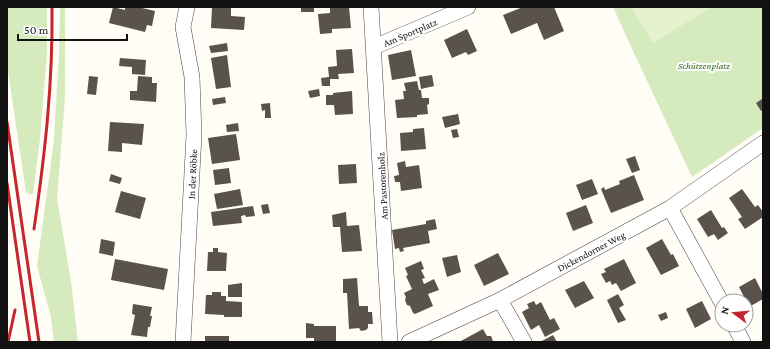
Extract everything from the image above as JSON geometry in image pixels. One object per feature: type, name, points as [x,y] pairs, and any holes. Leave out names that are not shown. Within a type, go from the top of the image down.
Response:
[{"type":"street","name":"In der Röbke","points":[[183,342],[194,135],[192,77],[183,27],[187,7]]},
{"type":"street","name":"Am Pastorenholz","points":[[371,7],[390,342]]},
{"type":"street","name":"Am Sportplatz","points":[[374,47],[468,7]]},
{"type":"street","name":"Dickendorner Weg","points":[[409,342],[500,300],[670,208],[763,143]]},
{"type":"street","points":[[670,208],[717,293]]},
{"type":"street","points":[[500,300],[524,342]]},
{"type":"street","points":[[738,333],[743,342]]},
{"type":"green space","points":[[7,7],[47,7],[47,53],[40,139],[33,194],[31,195],[26,192],[7,65]]},
{"type":"green space","points":[[60,7],[65,7],[65,98],[57,198],[71,281],[78,342],[54,342],[51,317],[37,266],[54,140]]},
{"type":"green space","name":"Schützenplatz","points":[[613,7],[763,7],[763,128],[692,177]]},
{"type":"green space","points":[[631,7],[712,7],[653,43]]},
{"type":"building","points":[[113,7],[125,10],[125,7],[138,7],[155,11],[152,26],[147,25],[145,32],[109,23]]},
{"type":"building","points":[[212,7],[231,7],[231,16],[245,17],[244,30],[211,28]]},
{"type":"building","points":[[301,7],[314,7],[314,12],[301,12]]},
{"type":"building","points":[[349,7],[351,28],[332,29],[332,33],[320,34],[318,14],[330,13],[330,8]]},
{"type":"building","points":[[523,7],[554,7],[564,31],[544,40],[537,23],[511,34],[503,15]]},
{"type":"building","points":[[467,29],[477,51],[468,55],[466,52],[452,58],[444,40]]},
{"type":"building","points":[[227,43],[228,51],[211,53],[209,46]]},
{"type":"building","points":[[352,49],[354,73],[338,74],[339,79],[330,79],[330,86],[322,86],[321,78],[329,77],[328,67],[337,66],[336,50]]},
{"type":"building","points":[[411,50],[416,76],[392,80],[388,55]]},
{"type":"building","points":[[227,55],[231,87],[216,89],[211,58]]},
{"type":"building","points":[[120,58],[146,60],[145,75],[132,74],[132,67],[119,66]]},
{"type":"building","points":[[432,75],[434,86],[421,89],[419,77]]},
{"type":"building","points":[[89,76],[98,77],[96,95],[87,94]]},
{"type":"building","points":[[138,76],[152,77],[152,83],[157,83],[156,102],[130,100],[130,91],[137,91]]},
{"type":"building","points":[[417,81],[419,90],[421,90],[422,98],[429,98],[429,104],[427,105],[428,114],[417,115],[417,117],[397,118],[395,100],[404,99],[403,91],[406,91],[404,83]]},
{"type":"building","points":[[319,89],[320,96],[310,98],[308,91]]},
{"type":"building","points":[[352,91],[353,114],[335,115],[334,105],[326,105],[326,95]]},
{"type":"building","points":[[225,97],[226,103],[213,105],[212,99]]},
{"type":"building","points":[[762,99],[763,109],[761,111],[756,103]]},
{"type":"building","points":[[270,103],[271,118],[265,118],[265,110],[262,111],[261,104]]},
{"type":"building","points":[[458,114],[460,124],[445,128],[442,117]]},
{"type":"building","points":[[110,122],[144,124],[142,145],[122,143],[122,152],[108,151]]},
{"type":"building","points":[[238,123],[239,131],[227,132],[226,125]]},
{"type":"building","points":[[424,128],[426,149],[401,151],[400,133],[413,132],[413,129]]},
{"type":"building","points":[[457,129],[459,137],[453,138],[451,130]]},
{"type":"building","points":[[236,134],[240,160],[212,164],[208,138]]},
{"type":"building","points":[[635,156],[640,170],[632,173],[626,159]]},
{"type":"building","points":[[405,161],[406,167],[419,165],[422,188],[401,191],[400,182],[395,182],[394,176],[399,175],[397,163]]},
{"type":"building","points":[[356,164],[357,183],[339,184],[338,165]]},
{"type":"building","points":[[229,168],[231,183],[215,185],[213,170]]},
{"type":"building","points":[[111,174],[122,178],[120,184],[109,181]]},
{"type":"building","points":[[634,175],[644,200],[611,213],[601,189],[604,187],[605,190],[620,184],[619,181]]},
{"type":"building","points":[[592,179],[598,194],[582,200],[576,185]]},
{"type":"building","points":[[240,189],[243,205],[217,209],[214,194]]},
{"type":"building","points":[[742,189],[755,207],[758,205],[763,212],[763,217],[745,229],[738,219],[742,217],[729,198]]},
{"type":"building","points":[[121,191],[146,198],[140,219],[115,212]]},
{"type":"building","points":[[268,204],[270,213],[263,214],[261,205]]},
{"type":"building","points":[[586,205],[593,223],[573,231],[566,213]]},
{"type":"building","points":[[253,206],[255,216],[241,216],[242,223],[213,226],[211,212]]},
{"type":"building","points":[[711,210],[722,228],[724,227],[728,233],[718,240],[714,234],[708,237],[697,219]]},
{"type":"building","points":[[346,212],[347,226],[359,225],[362,251],[342,252],[340,227],[333,227],[332,215]]},
{"type":"building","points":[[435,219],[437,229],[428,231],[430,243],[403,248],[404,251],[400,252],[399,248],[395,249],[392,230],[426,224],[426,221]]},
{"type":"building","points":[[101,239],[115,242],[113,256],[99,253]]},
{"type":"building","points":[[662,239],[671,255],[673,254],[679,266],[661,275],[646,248]]},
{"type":"building","points":[[213,248],[218,248],[218,252],[227,253],[226,271],[207,271],[208,252],[213,252]]},
{"type":"building","points":[[498,253],[509,274],[484,286],[474,265]]},
{"type":"building","points":[[457,255],[461,272],[447,277],[442,258]]},
{"type":"building","points":[[115,259],[168,269],[164,290],[111,280]]},
{"type":"building","points":[[624,259],[636,283],[621,291],[616,283],[612,285],[610,281],[606,283],[601,274],[606,272],[604,269]]},
{"type":"building","points":[[421,261],[424,269],[421,270],[425,278],[422,279],[424,284],[434,279],[439,290],[428,294],[433,306],[415,314],[410,306],[407,305],[405,300],[406,297],[404,293],[412,289],[406,276],[408,275],[405,268]]},
{"type":"building","points":[[357,278],[359,306],[368,306],[368,312],[372,312],[373,324],[368,324],[368,328],[366,330],[361,331],[359,328],[349,329],[347,293],[343,293],[343,279]]},
{"type":"building","points":[[755,278],[763,294],[763,299],[754,304],[754,293],[742,293],[739,287]]},
{"type":"building","points":[[584,281],[594,298],[575,308],[565,290]]},
{"type":"building","points":[[242,283],[242,297],[228,297],[228,285]]},
{"type":"building","points":[[212,292],[221,292],[221,296],[226,296],[226,301],[242,302],[242,317],[224,317],[224,315],[205,314],[206,295],[212,295]]},
{"type":"building","points":[[618,294],[624,305],[619,308],[626,320],[618,323],[607,300]]},
{"type":"building","points":[[534,301],[536,305],[541,302],[550,320],[554,318],[560,329],[545,337],[539,325],[531,330],[522,312],[529,308],[527,304]]},
{"type":"building","points":[[702,301],[711,319],[695,328],[686,309]]},
{"type":"building","points":[[133,304],[152,307],[150,316],[152,316],[150,327],[148,327],[147,337],[131,335],[135,315],[132,314]]},
{"type":"building","points":[[666,312],[668,318],[661,321],[658,315]]},
{"type":"building","points":[[306,323],[314,324],[314,326],[336,326],[336,342],[314,342],[314,338],[306,338]]},
{"type":"building","points":[[483,329],[487,336],[491,336],[492,342],[459,342]]},
{"type":"building","points":[[553,335],[557,342],[540,342]]},
{"type":"building","points":[[205,336],[229,336],[229,342],[205,342]]},
{"type":"railway","points":[[34,229],[48,118],[52,7]]},
{"type":"railway","points":[[7,122],[39,342]]},
{"type":"railway","points":[[7,183],[30,342]]},
{"type":"railway","points":[[8,342],[15,310]]}]
